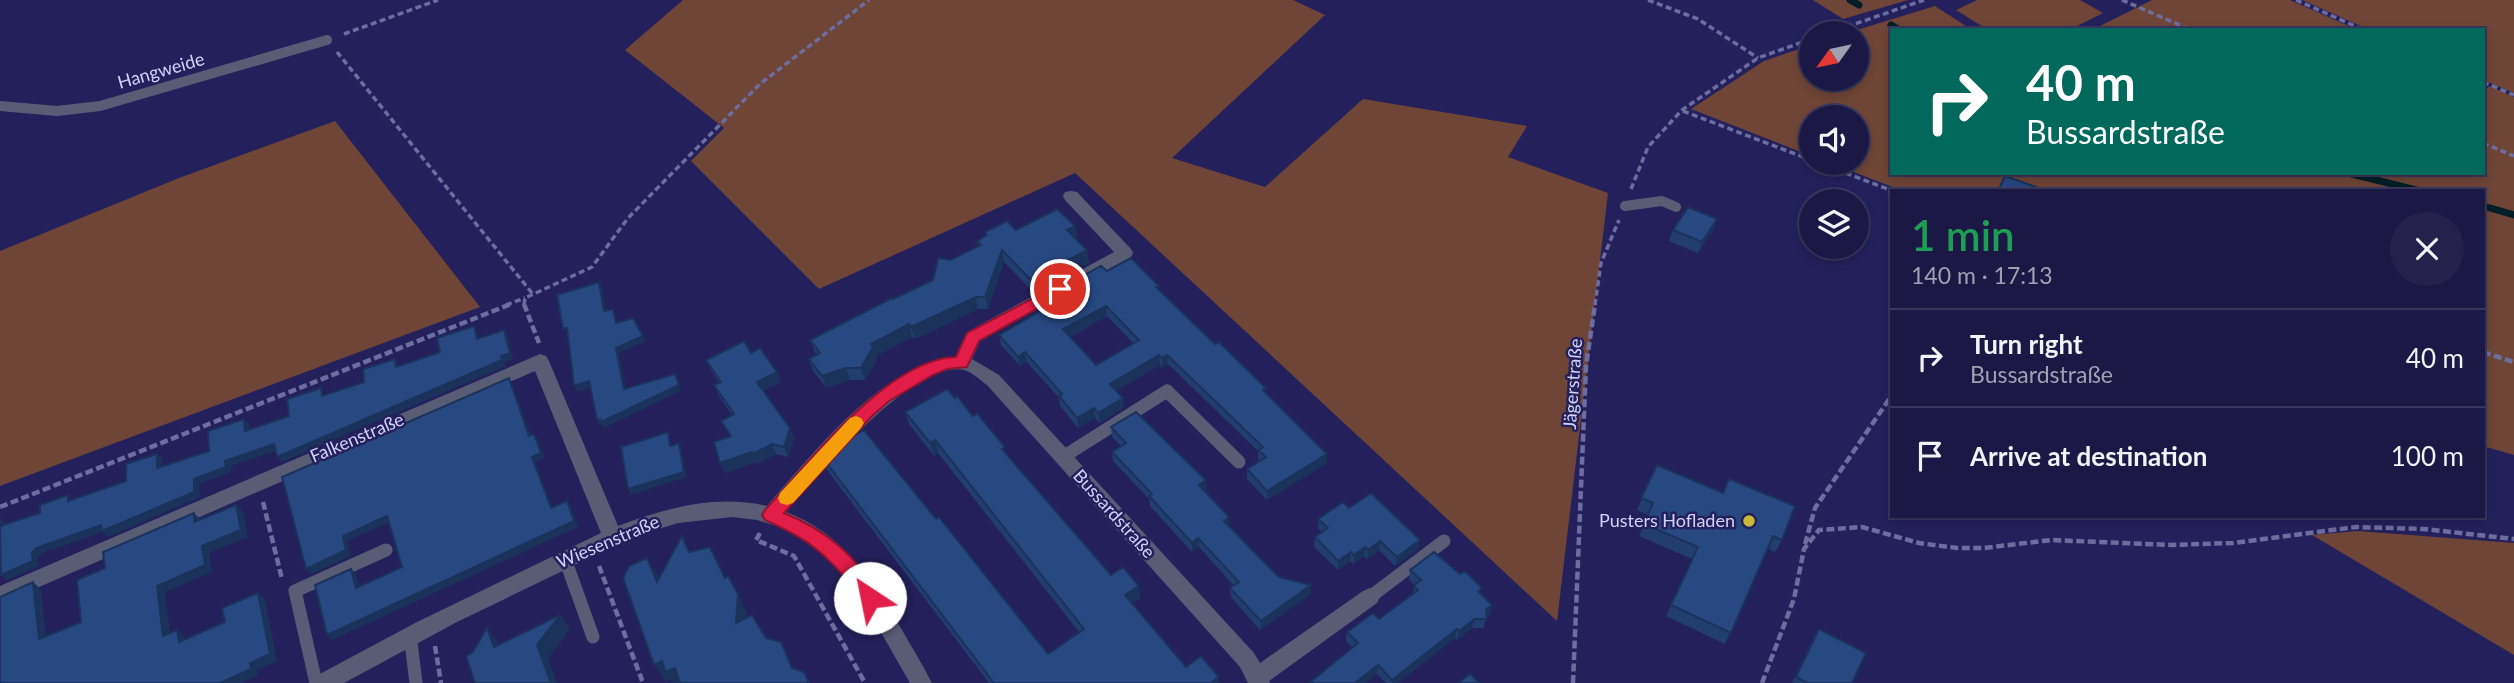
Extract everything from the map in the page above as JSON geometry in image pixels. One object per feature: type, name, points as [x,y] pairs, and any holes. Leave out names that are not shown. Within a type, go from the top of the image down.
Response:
[{"type":"street","points":[[771,515],[865,413],[884,397],[927,370],[946,363],[961,363],[973,337],[1125,253],[1071,196]]},
{"type":"street","points":[[540,361],[613,537]]},
{"type":"street","name":"Falkenstraße","points":[[0,594],[540,361]]},
{"type":"street","name":"Bussardstraße","points":[[961,363],[977,367],[993,380],[1247,660],[1258,680],[1370,597]]},
{"type":"street","name":"Wiesenstraße","points":[[324,683],[410,634],[613,537],[668,517],[733,509],[771,515],[804,529],[827,544],[857,577],[921,683]]},
{"type":"lane","name":"Hangweide","points":[[0,106],[57,111],[100,106],[327,40]]},
{"type":"lane","points":[[1625,206],[1662,201],[1676,207]]},
{"type":"lane","points":[[1063,457],[1167,391],[1239,462]]},
{"type":"lane","name":"Bussardstraße","points":[[1370,597],[1444,541]]},
{"type":"lane","points":[[316,683],[295,591],[386,550]]},
{"type":"lane","points":[[565,559],[593,637]]},
{"type":"lane","points":[[410,634],[416,683]]},
{"type":"path","points":[[438,0],[327,40],[532,293]]},
{"type":"path","points":[[0,507],[524,298],[592,267],[628,218],[760,84],[869,0]]},
{"type":"path","points":[[1648,0],[1698,19],[1758,58]]},
{"type":"path","points":[[1864,21],[1924,0]]},
{"type":"path","points":[[2122,0],[2186,28]]},
{"type":"path","points":[[2296,0],[2359,28]]},
{"type":"path","name":"Jägerstraße","points":[[1573,683],[1586,366],[1601,264],[1648,147],[1682,110],[1758,58],[1799,43]]},
{"type":"path","points":[[2485,83],[2514,95]]},
{"type":"path","points":[[1682,110],[1799,155]]},
{"type":"path","points":[[2485,144],[2514,156]]},
{"type":"path","points":[[1851,175],[1890,190]]},
{"type":"path","points":[[524,298],[524,309],[542,349],[540,361]]},
{"type":"path","points":[[2485,353],[2514,362]]},
{"type":"path","points":[[1762,683],[1794,599],[1815,508],[1890,398]]},
{"type":"path","points":[[257,481],[283,582],[295,591]]},
{"type":"path","points":[[771,515],[756,540],[794,556],[865,683]]},
{"type":"path","points":[[1804,548],[1819,530],[1861,527],[1919,543],[1958,548],[1984,548],[2052,540],[2172,545],[2233,543],[2356,527],[2424,528],[2514,539]]},
{"type":"path","points":[[592,547],[621,631],[643,683]]},
{"type":"path","points":[[431,624],[441,683]]},
{"type":"shaded area","points":[[683,0],[1293,0],[1325,15],[1172,158],[1265,187],[1363,99],[1527,126],[1508,157],[1608,193],[1557,621],[1075,173],[819,289],[691,161],[724,128],[625,50]]},
{"type":"shaded area","points":[[1813,0],[1908,0],[1843,19]]},
{"type":"shaded area","points":[[1977,0],[2080,0],[2103,13],[2073,28],[1985,28],[1956,10]]},
{"type":"shaded area","points":[[2152,0],[2290,0],[2353,28],[2096,28]]},
{"type":"shaded area","points":[[2302,0],[2514,0],[2514,93],[2485,81],[2485,28],[2365,28]]},
{"type":"shaded area","points":[[1935,6],[1969,28],[1890,28],[1890,175],[2485,175],[2485,91],[2489,86],[2514,97],[2514,455],[2485,447],[2485,189],[1898,189],[1861,175],[1869,175],[1869,105],[1799,105],[1799,151],[1691,109],[1764,61],[1799,49],[1799,91],[1869,91],[1869,26]]},
{"type":"shaded area","points":[[335,121],[480,307],[0,486],[0,251],[179,178]]},
{"type":"shaded area","points":[[2358,531],[2514,543],[2514,655],[2312,535]]},
{"type":"building","points":[[2005,176],[2041,189],[1999,189]]},
{"type":"building","points":[[1688,207],[1717,219],[1702,242],[1673,230]]},
{"type":"building","points":[[1057,209],[1075,226],[1067,230],[1087,250],[1031,280],[1002,250],[985,297],[976,297],[911,327],[909,324],[871,344],[873,347],[861,368],[846,368],[822,376],[809,359],[820,353],[810,340],[933,280],[938,258],[950,260],[981,245],[977,241],[987,235],[985,232],[1007,221],[1016,230]]},
{"type":"building","points":[[1131,258],[1159,286],[1156,287],[1215,344],[1219,342],[1266,388],[1263,390],[1327,454],[1267,491],[1247,469],[1266,457],[1258,450],[1263,447],[1167,355],[1162,358],[1159,355],[1110,384],[1123,398],[1098,413],[1094,408],[1077,418],[1059,396],[1062,394],[1025,352],[1018,357],[999,335],[1052,304],[1045,297],[1101,266],[1107,271]],"holes":[[[1106,306],[1139,340],[1096,365],[1063,329]]]},
{"type":"building","points":[[599,282],[604,311],[613,309],[616,323],[633,318],[643,336],[616,348],[624,389],[675,374],[679,385],[601,422],[600,419],[597,420],[589,381],[574,386],[567,328],[563,329],[557,295]]},
{"type":"building","points":[[474,326],[477,339],[504,330],[510,353],[501,356],[502,360],[277,457],[274,444],[225,461],[226,467],[194,479],[194,492],[102,531],[101,525],[36,548],[32,553],[33,561],[1,575],[0,526],[40,513],[40,505],[68,495],[68,501],[126,481],[126,464],[157,454],[157,468],[209,451],[208,431],[244,419],[245,431],[289,416],[287,399],[321,388],[322,396],[364,382],[363,369],[395,359],[396,367],[440,352],[437,338]]},
{"type":"building","points":[[744,341],[751,353],[760,348],[777,372],[757,382],[790,428],[784,447],[772,444],[753,454],[752,452],[720,463],[714,442],[731,436],[721,421],[734,414],[714,385],[721,382],[706,360]]},
{"type":"building","points":[[509,378],[529,436],[534,434],[541,453],[532,457],[551,508],[567,501],[574,521],[327,635],[315,585],[351,569],[356,588],[402,567],[387,516],[343,536],[346,550],[306,569],[282,477]]},
{"type":"building","points":[[947,389],[955,398],[957,396],[973,416],[977,413],[1005,447],[1002,449],[1111,575],[1123,567],[1139,586],[1125,595],[1186,667],[1201,656],[1219,677],[1211,683],[994,683],[822,457],[827,451],[864,430],[936,519],[939,517],[1048,654],[1084,629],[935,440],[930,443],[905,412]]},
{"type":"building","points":[[1136,412],[1206,480],[1199,485],[1229,517],[1224,521],[1279,577],[1311,585],[1261,621],[1230,588],[1239,582],[1198,538],[1192,543],[1149,496],[1152,494],[1112,452],[1126,443],[1111,427]]},
{"type":"building","points":[[668,432],[670,446],[679,443],[684,472],[628,489],[621,447]]},
{"type":"building","points":[[1657,465],[1723,493],[1729,479],[1795,506],[1782,540],[1773,536],[1731,633],[1671,605],[1698,547],[1644,524],[1653,503],[1641,498]]},
{"type":"building","points":[[1371,493],[1420,540],[1397,557],[1380,541],[1368,550],[1365,547],[1354,555],[1351,552],[1338,561],[1315,537],[1328,528],[1318,519],[1343,502],[1349,508]]},
{"type":"building","points":[[236,505],[241,530],[202,546],[205,565],[157,586],[163,636],[177,630],[179,642],[225,622],[222,608],[258,593],[270,654],[250,663],[251,669],[220,683],[0,683],[0,597],[33,582],[39,639],[81,622],[77,580],[105,568],[103,552],[194,513],[194,522]]},
{"type":"building","points":[[682,536],[689,552],[710,547],[725,578],[728,576],[738,594],[736,623],[752,615],[766,638],[781,642],[792,668],[804,672],[809,683],[680,683],[675,668],[665,672],[662,661],[654,665],[623,578],[629,566],[647,558],[657,582]]},
{"type":"building","points":[[1434,552],[1460,574],[1465,571],[1482,588],[1478,591],[1492,605],[1486,610],[1487,619],[1475,619],[1459,631],[1457,629],[1392,680],[1378,665],[1355,683],[1309,683],[1358,643],[1347,632],[1373,613],[1379,619],[1418,590],[1414,585],[1421,580],[1410,570]]},
{"type":"building","points":[[560,615],[537,645],[551,683],[475,683],[466,656],[472,653],[487,628],[494,647]]},
{"type":"building","points":[[1819,629],[1866,653],[1852,683],[1807,683],[1796,677]]},
{"type":"building","points":[[1470,674],[1479,683],[1458,683]]},
{"type":"waterway","points":[[1850,0],[1859,5]]},
{"type":"waterway","points":[[1891,25],[1896,28]]},
{"type":"waterway","points":[[2356,175],[2412,189]]},
{"type":"waterway","points":[[2485,207],[2514,215]]},
{"type":"slow traffic","points":[[787,498],[856,423]]},
{"type":"place","name":"Pusters Hofladen","points":[[1749,521]]},
{"type":"route","points":[[870,598],[857,577],[827,544],[804,529],[771,515],[865,413],[884,397],[927,370],[946,363],[961,363],[973,337],[1060,289]]}]
